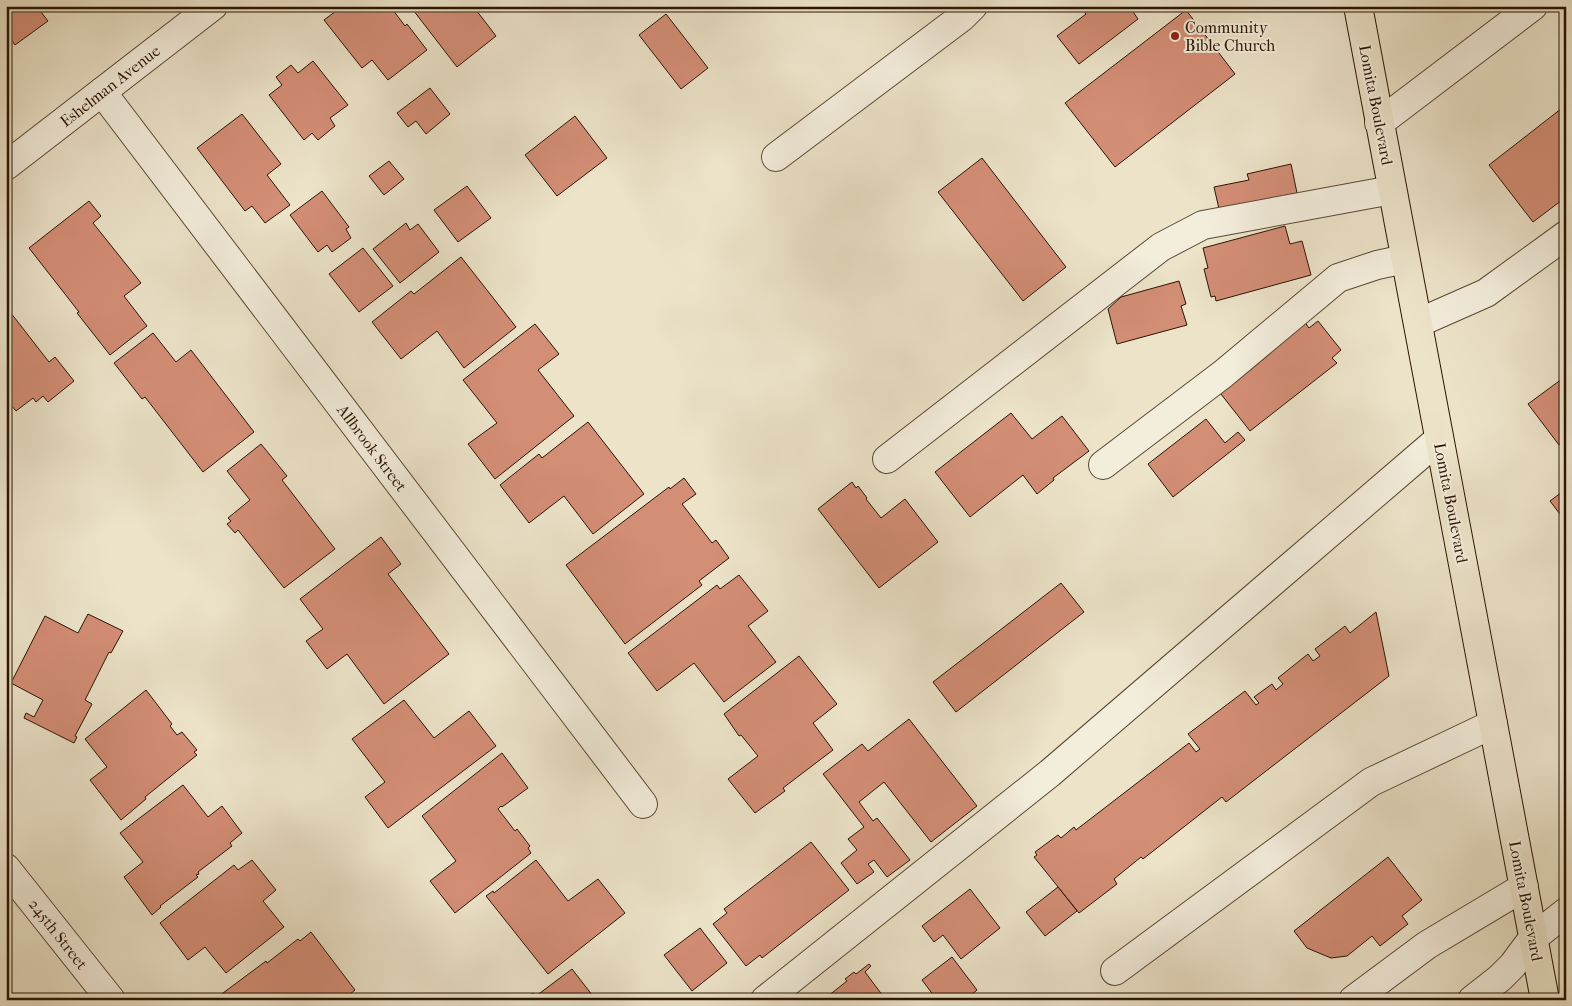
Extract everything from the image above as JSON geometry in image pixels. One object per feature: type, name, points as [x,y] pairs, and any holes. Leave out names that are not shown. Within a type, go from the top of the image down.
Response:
[{"type":"main road","name":"Lomita Boulevard","points":[[1358,6],[1545,1000]]},
{"type":"street","name":"Eshelman Avenue","points":[[6,166],[213,6]]},
{"type":"street","points":[[776,157],[954,23],[973,6]]},
{"type":"street","points":[[1380,122],[1533,6]]},
{"type":"street","name":"Allbrook Street","points":[[102,92],[643,804]]},
{"type":"street","points":[[887,459],[1161,247],[1203,225],[1392,190]]},
{"type":"street","points":[[1418,323],[1486,293],[1566,235]]},
{"type":"street","points":[[1103,465],[1223,374],[1338,278],[1377,265],[1405,259]]},
{"type":"street","points":[[765,1000],[1050,773],[1439,439]]},
{"type":"street","points":[[1115,971],[1371,782],[1493,724]]},
{"type":"street","name":"245th Street","points":[[6,868],[110,1000]]},
{"type":"street","points":[[1353,1000],[1427,945],[1524,888]]},
{"type":"street","points":[[1472,1000],[1500,978],[1534,938],[1566,912]]},
{"type":"building","points":[[6,6],[49,6],[41,12],[48,21],[15,45],[6,32]]},
{"type":"building","points":[[338,6],[390,6],[427,50],[388,80],[372,60],[362,68],[324,20],[340,8]]},
{"type":"building","points":[[410,6],[473,6],[496,36],[457,67]]},
{"type":"building","points":[[1079,6],[1129,6],[1138,19],[1079,64],[1057,36],[1086,14]]},
{"type":"building","points":[[1186,10],[1235,74],[1115,167],[1065,103]]},
{"type":"building","points":[[666,14],[708,68],[681,89],[639,35]]},
{"type":"building","points":[[313,61],[348,105],[330,118],[335,126],[318,140],[312,133],[304,140],[269,95],[282,85],[276,77],[291,65],[298,73]]},
{"type":"building","points":[[430,88],[450,114],[426,134],[416,121],[408,127],[397,113]]},
{"type":"building","points":[[1566,105],[1566,197],[1533,222],[1489,165]]},
{"type":"building","points":[[242,114],[281,164],[267,175],[290,205],[265,223],[252,206],[245,211],[197,148]]},
{"type":"building","points":[[575,116],[607,158],[557,196],[525,155]]},
{"type":"building","points":[[982,158],[1066,267],[1023,301],[938,192]]},
{"type":"building","points":[[389,161],[404,179],[384,195],[369,176]]},
{"type":"building","points":[[1291,164],[1297,193],[1219,209],[1214,187],[1249,180],[1247,174]]},
{"type":"building","points":[[467,186],[491,218],[458,242],[434,210]]},
{"type":"building","points":[[322,191],[349,227],[346,229],[351,238],[332,252],[327,245],[318,252],[290,215]]},
{"type":"building","points":[[89,201],[101,216],[93,223],[141,283],[124,296],[147,326],[110,355],[29,248]]},
{"type":"building","points":[[406,223],[410,230],[418,224],[439,252],[400,283],[373,249]]},
{"type":"building","points":[[1285,226],[1290,244],[1302,241],[1311,275],[1216,301],[1215,296],[1211,297],[1204,269],[1208,268],[1203,248]]},
{"type":"building","points":[[363,248],[393,286],[359,312],[329,274]]},
{"type":"building","points":[[461,257],[516,327],[464,368],[437,331],[401,359],[372,322],[411,291],[414,294]]},
{"type":"building","points":[[1179,281],[1186,304],[1181,306],[1187,325],[1117,344],[1108,309],[1121,297]]},
{"type":"building","points":[[7,308],[49,362],[55,357],[74,381],[48,402],[43,396],[36,402],[33,398],[16,411],[6,399]]},
{"type":"building","points":[[1304,321],[1309,328],[1318,321],[1341,350],[1332,358],[1337,363],[1250,431],[1217,389]]},
{"type":"building","points":[[535,324],[559,354],[538,370],[574,416],[495,479],[468,444],[497,423],[463,380]]},
{"type":"building","points":[[153,333],[176,362],[191,350],[254,432],[203,472],[145,397],[142,399],[114,363]]},
{"type":"building","points":[[1566,376],[1566,440],[1559,445],[1528,404]]},
{"type":"building","points":[[1011,413],[1032,439],[1062,416],[1089,451],[1053,478],[1054,480],[1037,494],[1023,475],[970,517],[935,472]]},
{"type":"building","points":[[1206,419],[1225,443],[1238,432],[1245,440],[1173,497],[1148,464]]},
{"type":"building","points":[[588,422],[644,494],[593,534],[564,496],[529,523],[500,485],[539,454],[542,458]]},
{"type":"building","points":[[261,444],[287,476],[282,480],[335,549],[284,588],[238,530],[235,533],[227,524],[231,521],[228,518],[250,500],[227,471]]},
{"type":"building","points":[[684,478],[696,494],[682,504],[712,543],[716,540],[729,558],[699,581],[702,585],[625,644],[566,565],[669,487],[670,489]]},
{"type":"building","points":[[852,482],[856,488],[858,486],[881,518],[905,499],[938,542],[879,588],[818,509]]},
{"type":"building","points":[[1566,489],[1566,522],[1550,501]]},
{"type":"building","points":[[381,537],[401,564],[388,574],[449,654],[384,704],[347,654],[327,669],[306,641],[323,629],[300,599]]},
{"type":"building","points":[[739,575],[768,611],[748,626],[776,662],[724,702],[694,663],[657,691],[628,653],[717,585],[720,589]]},
{"type":"building","points":[[1061,583],[1084,612],[956,712],[933,682]]},
{"type":"building","points":[[1376,612],[1389,676],[1226,802],[1222,797],[1143,859],[1141,857],[1114,879],[1117,884],[1079,913],[1034,857],[1037,855],[1035,852],[1058,835],[1061,838],[1074,827],[1076,830],[1189,743],[1196,752],[1200,749],[1188,734],[1245,691],[1256,705],[1259,703],[1254,697],[1272,684],[1276,690],[1283,684],[1278,678],[1308,654],[1313,661],[1320,656],[1315,649],[1345,626],[1350,633]]},
{"type":"building","points":[[88,614],[123,631],[111,653],[109,652],[85,700],[92,704],[75,736],[77,737],[74,743],[24,718],[26,713],[34,717],[43,700],[11,683],[45,616],[78,633]]},
{"type":"building","points":[[799,656],[837,704],[813,723],[833,750],[783,788],[785,791],[755,813],[728,779],[758,756],[741,735],[739,736],[724,714]]},
{"type":"building","points":[[146,690],[172,724],[170,726],[177,735],[182,732],[197,750],[194,752],[197,755],[145,797],[146,799],[121,820],[90,780],[107,767],[85,739]]},
{"type":"building","points":[[404,700],[434,738],[469,711],[496,746],[388,828],[365,797],[385,782],[352,739]]},
{"type":"building","points":[[909,719],[977,806],[931,842],[884,782],[859,802],[873,821],[877,818],[910,860],[887,877],[874,860],[868,864],[874,872],[857,884],[841,863],[857,850],[848,839],[864,827],[823,774],[862,744],[868,751]]},
{"type":"building","points":[[502,753],[528,788],[498,809],[515,831],[517,829],[530,846],[528,848],[531,853],[455,913],[430,881],[456,861],[422,816]]},
{"type":"building","points":[[183,785],[208,817],[222,806],[242,833],[230,843],[232,846],[198,872],[199,874],[196,875],[198,877],[160,906],[152,915],[124,877],[143,862],[120,833]]},
{"type":"building","points":[[811,842],[849,890],[762,958],[760,955],[746,966],[713,924],[727,913],[724,909]]},
{"type":"building","points":[[1388,857],[1422,900],[1402,916],[1408,924],[1380,946],[1372,936],[1347,956],[1331,958],[1307,948],[1294,931]]},
{"type":"building","points":[[252,860],[276,890],[263,901],[284,927],[226,973],[205,947],[188,960],[160,923],[234,865],[238,870]]},
{"type":"building","points":[[536,860],[568,901],[598,879],[625,913],[548,974],[486,896],[493,891],[494,893]]},
{"type":"building","points":[[1058,887],[1077,911],[1045,936],[1026,912]]},
{"type":"building","points":[[970,889],[1000,928],[961,959],[943,935],[934,942],[922,926]]},
{"type":"building","points":[[700,928],[727,963],[692,991],[664,955]]},
{"type":"building","points":[[311,932],[355,990],[343,1000],[215,999],[266,961],[267,963],[298,939],[300,941]]},
{"type":"building","points":[[952,957],[977,990],[965,1000],[937,1000],[922,980]]},
{"type":"building","points":[[869,964],[871,966],[865,972],[886,1000],[823,1000],[847,981],[845,979],[854,972],[856,974]]},
{"type":"building","points":[[572,969],[596,1000],[524,1000],[533,993],[536,996]]},
{"type":"place","name":"Community Bible Church","points":[[1175,36]]}]
